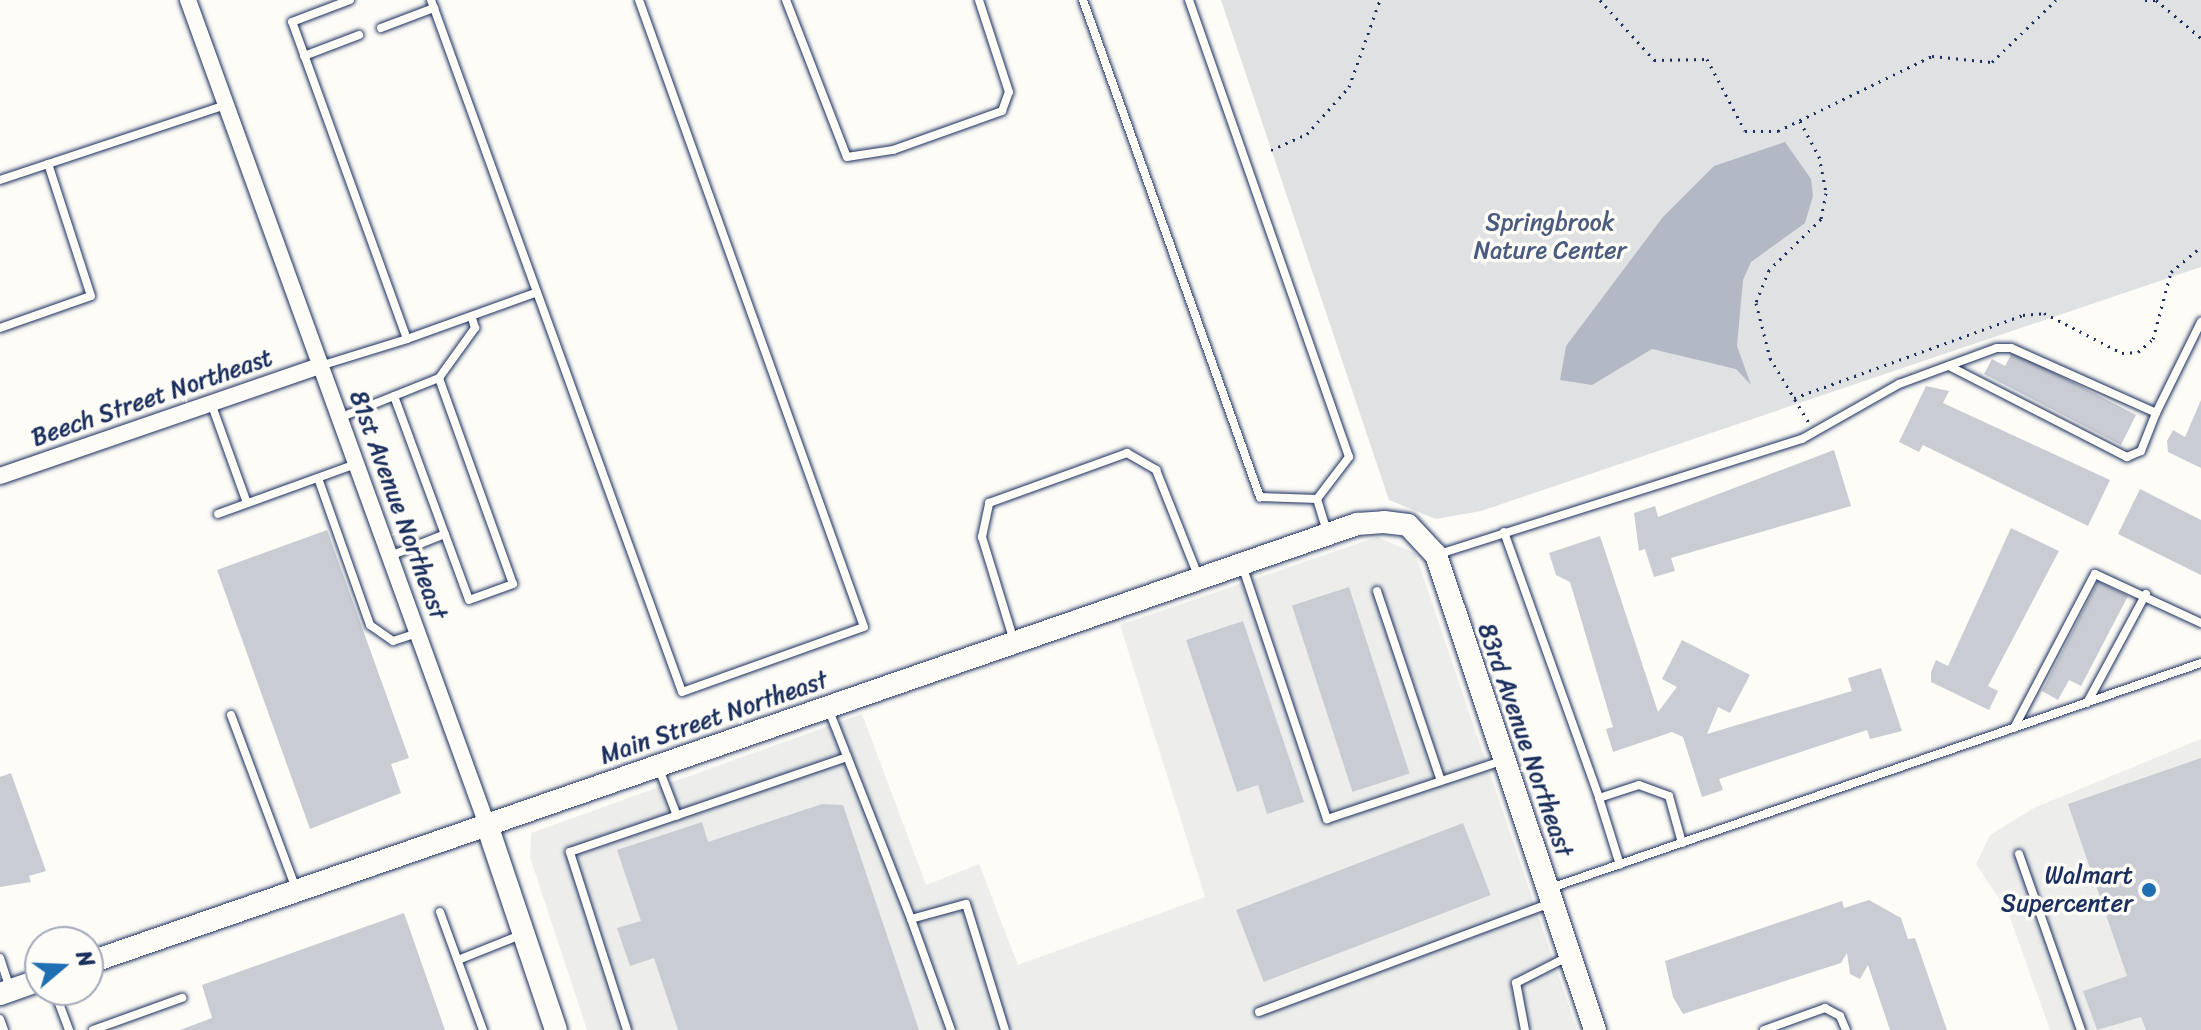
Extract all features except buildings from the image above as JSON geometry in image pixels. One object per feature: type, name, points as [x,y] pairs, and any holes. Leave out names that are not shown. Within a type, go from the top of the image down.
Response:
[{"type":"street","name":"81st Avenue Northeast","points":[[188,0],[486,822],[556,1030]]},
{"type":"street","name":"Beech Street Northeast","points":[[0,476],[319,366]]},
{"type":"street","name":"Main Street Northeast","points":[[104,957],[486,822],[1357,524]]},
{"type":"street","name":"83rd Avenue Northeast","points":[[1357,524],[1408,525],[1436,555],[1595,1030]]},
{"type":"lane","points":[[350,0],[292,22],[407,339]]},
{"type":"lane","points":[[381,28],[432,4],[682,692],[864,627],[639,0]]},
{"type":"lane","points":[[786,0],[847,157],[893,150],[1002,111],[1009,92],[979,0]]},
{"type":"lane","points":[[1083,0],[1260,497],[1317,499]]},
{"type":"lane","points":[[1189,0],[1349,457],[1317,499]]},
{"type":"lane","points":[[304,56],[359,35]]},
{"type":"lane","points":[[0,180],[225,105]]},
{"type":"lane","points":[[0,328],[91,296],[48,164]]},
{"type":"lane","points":[[319,366],[472,318],[535,293]]},
{"type":"lane","points":[[338,418],[439,378],[475,328],[472,318]]},
{"type":"lane","points":[[1949,366],[2127,457],[2141,451],[2156,413],[2201,322]]},
{"type":"lane","points":[[1436,555],[1815,432],[1899,384],[2011,348],[2156,413]]},
{"type":"lane","points":[[394,396],[469,600],[513,584],[439,378]]},
{"type":"lane","points":[[211,403],[247,503]]},
{"type":"lane","points":[[1014,643],[982,537],[989,503],[1127,453],[1156,470],[1199,579]]},
{"type":"lane","points":[[218,514],[356,464]]},
{"type":"lane","points":[[318,478],[370,625],[393,641],[417,633]]},
{"type":"lane","points":[[1317,499],[1328,534]]},
{"type":"lane","points":[[1504,532],[1620,865]]},
{"type":"lane","points":[[390,556],[445,534]]},
{"type":"lane","points":[[1242,564],[1327,819],[1504,760]]},
{"type":"lane","points":[[2014,728],[2091,578],[2102,572],[2201,623]]},
{"type":"lane","points":[[1377,591],[1441,781]]},
{"type":"lane","points":[[2086,703],[2146,594]]},
{"type":"lane","points":[[1259,1012],[1620,865],[2201,663]]},
{"type":"lane","points":[[828,706],[951,1030]]},
{"type":"lane","points":[[231,715],[296,889]]},
{"type":"lane","points":[[627,1030],[570,852],[847,757]]},
{"type":"lane","points":[[657,764],[677,816]]},
{"type":"lane","points":[[1599,798],[1639,785],[1669,796],[1682,843]]},
{"type":"lane","points":[[2019,854],[2081,1030]]},
{"type":"lane","points":[[911,919],[966,904],[1005,1030]]},
{"type":"lane","points":[[440,912],[483,1030]]},
{"type":"lane","points":[[458,960],[524,934]]},
{"type":"lane","points":[[1525,1030],[1516,983],[1570,955]]},
{"type":"lane","points":[[0,958],[6,992]]},
{"type":"lane","points":[[93,1030],[182,998]]},
{"type":"lane","points":[[60,1006],[69,1030]]},
{"type":"lane","points":[[1764,1030],[1825,1008],[1840,1016],[1846,1030]]},
{"type":"lane","points":[[0,1019],[4,1030]]},
{"type":"path","points":[[1271,150],[1307,134],[1349,87],[1380,0]]},
{"type":"path","points":[[1600,0],[1654,60],[1707,59],[1745,131],[1778,131],[1932,56],[1992,62],[2056,0]]},
{"type":"path","points":[[2145,0],[2156,0],[2201,38]]},
{"type":"path","points":[[1800,121],[1819,156],[1826,193],[1821,219],[1769,270],[1756,303],[1770,358],[1815,432]]},
{"type":"path","points":[[1794,398],[2023,315],[2044,313],[2122,353],[2138,352],[2153,339],[2171,272],[2201,247]]},
{"type":"shaded area","points":[[1785,142],[1811,179],[1813,196],[1805,223],[1751,262],[1743,280],[1737,346],[1751,385],[1736,369],[1652,349],[1592,385],[1560,380],[1566,346],[1663,217],[1714,166]]},
{"type":"shaded area","points":[[1377,537],[1415,553],[1577,1030],[587,1030],[530,857],[531,833],[862,714],[926,885],[979,864],[1018,965],[1205,897],[1120,625]]},
{"type":"shaded area","points":[[2201,739],[2201,1030],[2050,1030],[2008,912],[1976,864],[1990,835],[2034,808]]},
{"type":"green space","name":"Springbrook Nature Center","points":[[1221,0],[2201,0],[2201,267],[1481,511],[1436,519],[1389,500]]},
{"type":"place","name":"Walmart Supercenter","points":[[2149,890]]}]
